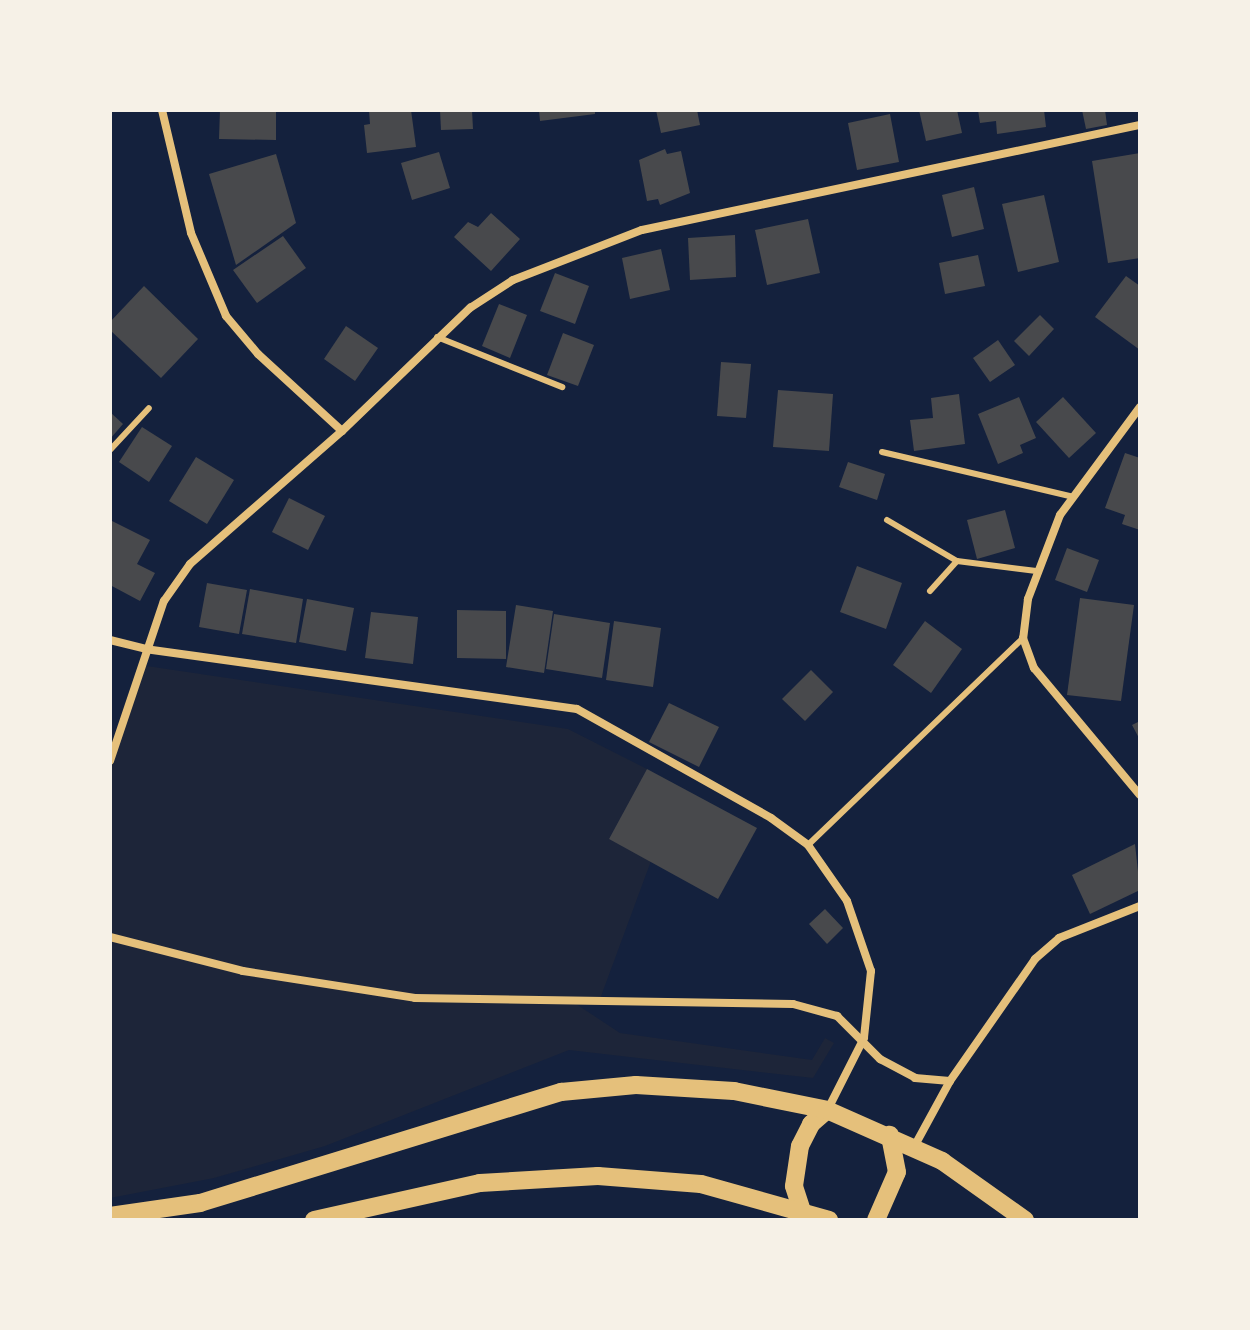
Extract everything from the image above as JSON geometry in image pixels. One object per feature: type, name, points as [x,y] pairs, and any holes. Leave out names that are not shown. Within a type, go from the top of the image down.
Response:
[{"type":"main road","points":[[110,1216],[200,1203],[561,1092],[685,1086],[827,1110],[890,1135],[971,1177],[1025,1220]]},
{"type":"main road","points":[[802,1211],[794,1186],[800,1146],[811,1124],[827,1110]]},
{"type":"main road","points":[[876,1220],[897,1172],[890,1135]]},
{"type":"main road","points":[[314,1220],[466,1185],[598,1176],[701,1184],[829,1220]]},
{"type":"street","points":[[162,110],[191,233],[226,316],[258,354],[342,431]]},
{"type":"street","points":[[110,761],[145,649],[164,601],[190,564],[342,431],[437,337],[513,280],[642,230],[1140,125]]},
{"type":"street","points":[[1140,407],[1074,497],[1036,571],[1023,638],[1034,668],[1140,795]]},
{"type":"street","points":[[110,640],[145,649],[577,709],[771,818],[808,845],[847,901],[862,933],[871,971],[864,1038],[827,1110]]},
{"type":"street","points":[[914,1147],[950,1081],[1035,959],[1059,938],[1140,906]]},
{"type":"street","points":[[110,937],[243,971],[415,998],[793,1004],[837,1016],[864,1038],[880,1059],[915,1078],[950,1081]]},
{"type":"lane","points":[[437,337],[562,387]]},
{"type":"lane","points":[[110,450],[149,408]]},
{"type":"lane","points":[[882,452],[1074,497]]},
{"type":"lane","points":[[887,520],[957,561],[1036,571]]},
{"type":"lane","points":[[930,591],[957,561]]},
{"type":"lane","points":[[808,845],[1023,638]]},
{"type":"shaded area","points":[[140,665],[568,729],[647,769],[609,839],[651,861],[600,999],[570,1000],[620,1033],[812,1060],[825,1038],[834,1043],[813,1078],[569,1050],[325,1146],[214,1178],[110,1198],[110,761]]},
{"type":"building","points":[[220,110],[276,110],[276,140],[219,139]]},
{"type":"building","points":[[369,110],[411,110],[416,147],[367,153],[364,125],[370,124]]},
{"type":"building","points":[[440,110],[472,110],[473,129],[441,130]]},
{"type":"building","points":[[539,110],[595,110],[595,114],[540,121]]},
{"type":"building","points":[[656,110],[697,110],[700,125],[661,133]]},
{"type":"building","points":[[919,110],[957,110],[962,133],[926,141]]},
{"type":"building","points":[[978,110],[1044,110],[1046,127],[997,134],[996,121],[980,123]]},
{"type":"building","points":[[1082,110],[1105,110],[1107,125],[1086,129]]},
{"type":"building","points":[[890,114],[899,162],[857,170],[848,123]]},
{"type":"building","points":[[665,149],[667,154],[681,151],[690,193],[660,205],[658,199],[647,201],[639,160]]},
{"type":"building","points":[[439,152],[450,188],[412,200],[401,163]]},
{"type":"building","points":[[1140,153],[1140,258],[1108,263],[1092,161]]},
{"type":"building","points":[[276,154],[296,223],[236,265],[209,174]]},
{"type":"building","points":[[974,187],[984,229],[952,237],[942,195]]},
{"type":"building","points":[[1044,195],[1059,262],[1018,272],[1002,204]]},
{"type":"building","points":[[491,213],[520,239],[491,271],[454,237],[468,222],[478,227]]},
{"type":"building","points":[[808,219],[820,273],[767,285],[755,230]]},
{"type":"building","points":[[735,235],[736,277],[690,280],[688,238]]},
{"type":"building","points":[[283,236],[306,268],[257,303],[233,270]]},
{"type":"building","points":[[661,249],[670,290],[630,299],[622,258]]},
{"type":"building","points":[[978,255],[985,286],[945,294],[939,263]]},
{"type":"building","points":[[555,273],[589,286],[575,324],[540,311]]},
{"type":"building","points":[[1126,276],[1140,286],[1140,350],[1095,317]]},
{"type":"building","points":[[144,286],[198,339],[161,378],[110,330],[110,322]]},
{"type":"building","points":[[499,304],[527,315],[510,358],[482,346]]},
{"type":"building","points":[[1040,315],[1054,329],[1029,356],[1014,341]]},
{"type":"building","points":[[346,326],[378,348],[355,381],[324,359]]},
{"type":"building","points":[[563,333],[594,345],[578,386],[547,375]]},
{"type":"building","points":[[998,340],[1015,365],[990,382],[973,358]]},
{"type":"building","points":[[721,362],[751,364],[746,418],[717,416]]},
{"type":"building","points":[[778,390],[833,394],[829,451],[773,447]]},
{"type":"building","points":[[959,394],[965,444],[914,451],[910,420],[933,418],[931,398]]},
{"type":"building","points":[[1019,397],[1036,438],[1020,445],[1023,453],[998,464],[978,414]]},
{"type":"building","points":[[1063,397],[1096,433],[1069,458],[1036,422]]},
{"type":"building","points":[[110,412],[123,424],[110,439]]},
{"type":"building","points":[[142,427],[172,446],[149,482],[119,462]]},
{"type":"building","points":[[1125,453],[1140,458],[1140,530],[1122,524],[1125,515],[1105,508]]},
{"type":"building","points":[[196,457],[234,480],[207,524],[169,501]]},
{"type":"building","points":[[848,462],[885,474],[877,500],[839,487]]},
{"type":"building","points":[[289,498],[325,516],[308,550],[272,532]]},
{"type":"building","points":[[1005,510],[1015,548],[977,559],[967,520]]},
{"type":"building","points":[[110,520],[150,540],[137,564],[155,573],[140,601],[110,585]]},
{"type":"building","points":[[1067,548],[1099,560],[1087,592],[1055,580]]},
{"type":"building","points":[[857,566],[902,583],[886,629],[840,612]]},
{"type":"building","points":[[207,583],[247,590],[239,634],[199,627]]},
{"type":"building","points":[[250,589],[303,599],[296,643],[242,634]]},
{"type":"building","points":[[1080,598],[1134,605],[1121,701],[1067,695]]},
{"type":"building","points":[[307,599],[354,608],[346,651],[299,642]]},
{"type":"building","points":[[516,605],[553,611],[544,673],[506,667]]},
{"type":"building","points":[[457,610],[506,611],[506,659],[457,658]]},
{"type":"building","points":[[371,612],[418,617],[413,664],[365,658]]},
{"type":"building","points":[[554,614],[610,623],[602,678],[546,669]]},
{"type":"building","points":[[614,621],[661,628],[653,687],[606,680]]},
{"type":"building","points":[[925,621],[962,649],[931,693],[893,665]]},
{"type":"building","points":[[811,670],[833,692],[805,721],[782,699]]},
{"type":"building","points":[[669,703],[719,727],[699,767],[649,742]]},
{"type":"building","points":[[1140,721],[1140,740],[1132,725]]},
{"type":"building","points":[[647,769],[757,828],[718,899],[609,839]]},
{"type":"building","points":[[1135,844],[1140,890],[1090,914],[1072,875]]},
{"type":"building","points":[[825,909],[843,928],[827,944],[809,924]]}]
